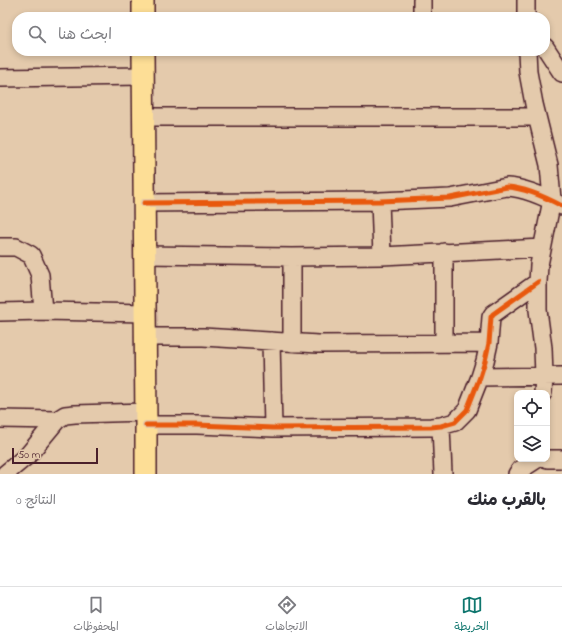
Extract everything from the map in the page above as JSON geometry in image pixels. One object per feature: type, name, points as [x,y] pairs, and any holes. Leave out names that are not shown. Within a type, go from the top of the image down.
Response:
[{"type":"main road","points":[[144,0],[144,12]]},
{"type":"main road","points":[[144,56],[146,474]]},
{"type":"street","points":[[422,0],[422,12]]},
{"type":"street","points":[[526,0],[526,12]]},
{"type":"street","points":[[550,55],[562,73]]},
{"type":"street","points":[[527,56],[528,72],[537,117],[549,165],[556,172],[552,188],[557,203],[542,248],[539,265],[538,310],[543,348],[543,390]]},
{"type":"street","points":[[0,78],[144,76]]},
{"type":"street","points":[[144,117],[537,117]]},
{"type":"street","points":[[144,203],[380,201],[450,198],[507,187],[516,188],[557,203]]},
{"type":"street","points":[[380,201],[382,256]]},
{"type":"street","points":[[0,247],[16,247],[31,255],[40,274],[43,311]]},
{"type":"street","points":[[145,255],[382,256],[542,248]]},
{"type":"street","points":[[444,252],[444,343]]},
{"type":"street","points":[[292,256],[292,343]]},
{"type":"street","points":[[5,474],[28,455],[57,420],[65,415],[146,418],[197,425],[273,428],[432,427],[455,422],[467,410],[480,377],[489,343],[491,319],[493,314],[538,282]]},
{"type":"street","points":[[0,312],[43,311],[146,313]]},
{"type":"street","points":[[145,337],[203,337],[318,344],[489,343]]},
{"type":"street","points":[[271,341],[273,428]]},
{"type":"street","points":[[480,377],[562,376]]},
{"type":"street","points":[[0,419],[57,420]]},
{"type":"street","points":[[441,426],[443,474]]},
{"type":"street","points":[[550,458],[562,459]]},
{"type":"street","points":[[517,474],[520,470],[532,462]]},
{"type":"cycle path","points":[[144,203],[380,201],[450,198],[507,187],[528,191],[562,206]]},
{"type":"cycle path","points":[[146,425],[197,425],[273,428],[431,427],[455,422],[467,410],[480,377],[489,343],[491,317],[493,314],[538,282]]}]
